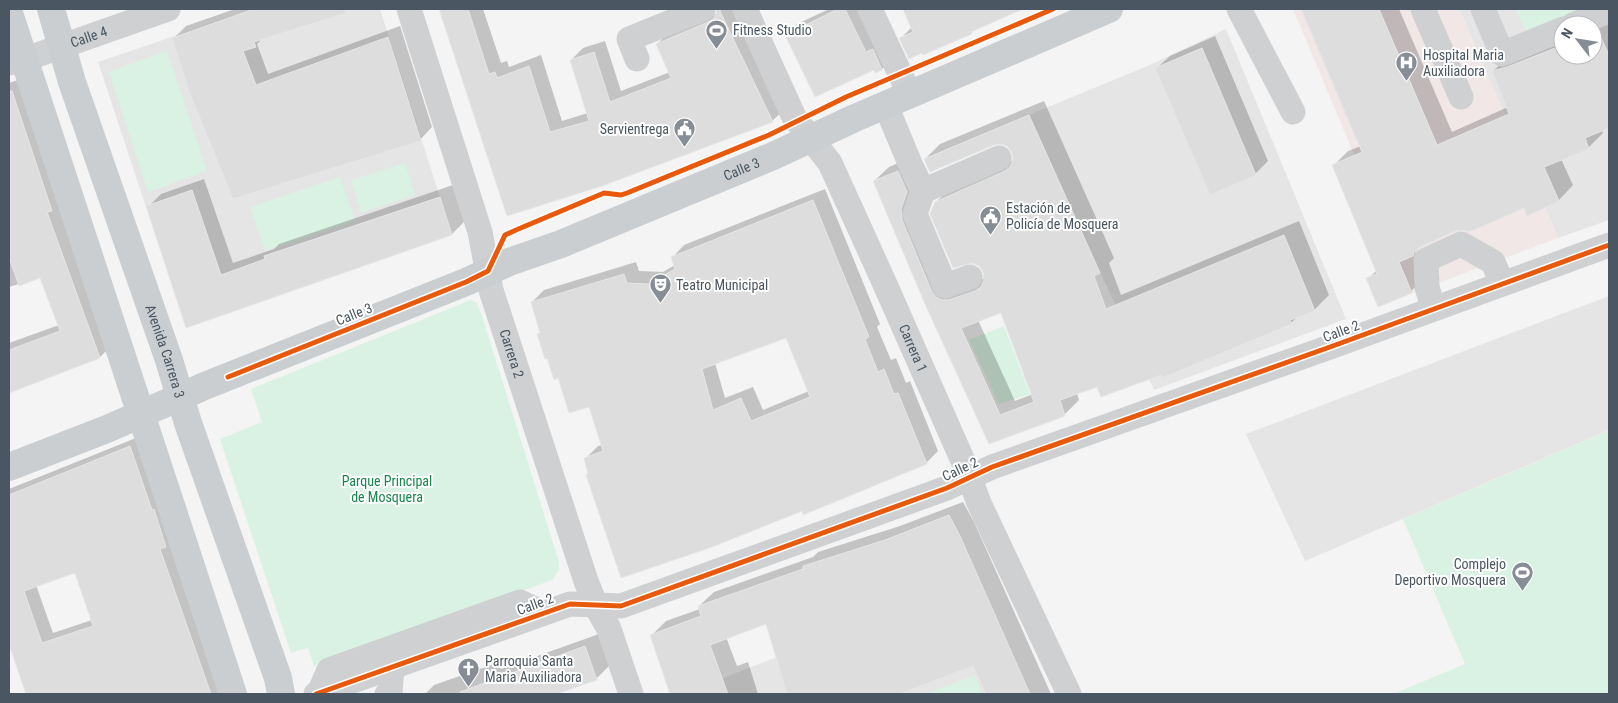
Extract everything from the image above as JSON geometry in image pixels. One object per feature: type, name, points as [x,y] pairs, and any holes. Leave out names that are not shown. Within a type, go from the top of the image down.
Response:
[{"type":"main road","name":"Avenida Carrera 3","points":[[52,9],[72,82],[278,678],[281,694]]},
{"type":"main road","name":"Calle 3","points":[[10,462],[141,414],[466,282],[488,271],[570,240],[811,139],[1109,9]]},
{"type":"main road","points":[[9,13],[16,61],[141,414],[233,694]]},
{"type":"street","name":"Calle 4","points":[[16,61],[168,9]]},
{"type":"street","name":"Carrera 2","points":[[409,9],[480,232],[491,290],[586,581],[608,629],[631,694]]},
{"type":"street","points":[[637,59],[629,38],[703,9]]},
{"type":"street","name":"Carrera 1","points":[[745,9],[794,117],[830,163],[888,291],[969,479],[1069,694]]},
{"type":"street","points":[[870,9],[910,95]]},
{"type":"street","points":[[1240,9],[1293,112]]},
{"type":"street","points":[[1422,9],[1461,97]]},
{"type":"street","points":[[1483,9],[1502,54],[1553,33]]},
{"type":"street","points":[[886,106],[923,191],[915,214],[945,286],[970,277]]},
{"type":"street","points":[[923,191],[998,158]]},
{"type":"street","points":[[1432,308],[1427,287],[1426,260],[1461,244],[1493,262],[1502,283]]},
{"type":"street","name":"Calle 2","points":[[319,694],[570,604],[621,606],[969,479],[1001,463],[1330,347],[1432,308],[1609,245]]},
{"type":"street","points":[[319,694],[329,670],[520,602],[544,613]]},
{"type":"street","points":[[386,694],[390,693],[392,667]]},
{"type":"shaded area","points":[[254,9],[380,9],[452,235],[186,328],[98,62]]},
{"type":"shaded area","name":"Hospital Maria Auxiliadora","points":[[1293,9],[1459,9],[1558,238],[1412,293]]},
{"type":"shaded area","points":[[1459,9],[1609,9],[1609,220],[1558,238]]},
{"type":"shaded area","points":[[1226,29],[1346,319],[1154,390],[1029,115],[1152,64]]},
{"type":"shaded area","points":[[1609,296],[1609,435],[1607,431],[1305,561],[1246,434]]},
{"type":"shaded area","points":[[981,585],[1030,694],[683,694],[777,657]]},
{"type":"green space","points":[[1516,9],[1580,9],[1566,15],[1553,15],[1553,20],[1526,32]]},
{"type":"green space","points":[[167,51],[207,171],[148,192],[109,72]]},
{"type":"green space","points":[[405,163],[415,195],[361,213],[351,180]]},
{"type":"green space","points":[[340,177],[355,221],[265,251],[250,207]]},
{"type":"green space","name":"Parque Principal de Mosquera","points":[[471,300],[477,303],[482,316],[559,562],[559,570],[552,580],[314,666],[308,648],[291,653],[220,439],[262,422],[251,389]]},
{"type":"green space","points":[[1004,326],[1030,394],[999,404],[969,340]]},
{"type":"green space","name":"Complejo Deportivo Mosquera","points":[[1608,431],[1609,694],[1393,694],[1465,664],[1403,519]]},
{"type":"green space","points":[[975,675],[982,694],[925,694]]},
{"type":"building","points":[[254,9],[345,9],[346,13],[254,42],[256,47],[243,51],[256,85],[388,37],[421,141],[233,199],[186,84],[172,38]]},
{"type":"building","points":[[439,9],[468,9],[489,74],[495,72],[497,78],[529,66],[550,132],[589,121],[570,60],[594,52],[610,102],[671,78],[656,44],[708,22],[714,18],[717,9],[719,9],[773,122],[602,186],[507,216]]},
{"type":"building","points":[[838,9],[845,9],[866,52],[873,49],[882,70],[875,73],[874,70],[815,97],[785,35]]},
{"type":"building","points":[[903,9],[1023,9],[971,32],[972,34],[909,59],[899,38],[913,32]]},
{"type":"building","name":"Hospital Maria Auxiliadora","points":[[1301,9],[1379,9],[1437,145],[1509,114],[1492,71],[1553,49],[1553,65],[1603,65],[1603,42],[1609,55],[1609,128],[1585,138],[1589,149],[1544,167],[1559,201],[1527,216],[1524,208],[1469,232],[1455,231],[1420,247],[1414,252],[1413,256],[1399,262],[1412,293],[1378,307],[1366,278],[1377,274],[1332,165],[1362,152]]},
{"type":"building","points":[[1202,48],[1256,175],[1210,195],[1155,68]]},
{"type":"building","points":[[9,91],[12,91],[52,211],[47,212],[100,358],[9,393],[9,350],[60,331],[40,278],[19,286],[9,257]]},
{"type":"building","points":[[1029,115],[1100,273],[1094,276],[1106,309],[1284,235],[1315,311],[1290,320],[1292,324],[1162,378],[1161,375],[1101,397],[1097,387],[1060,400],[1065,416],[989,444],[925,304],[873,181],[898,171],[907,192],[901,209],[902,220],[932,292],[942,300],[949,300],[981,287],[984,280],[983,272],[979,266],[972,263],[953,268],[930,214],[935,202],[1005,171],[1010,167],[1013,160],[1012,153],[1007,146],[994,145],[930,172],[924,159]],"holes":[[[1001,313],[1034,402],[1000,415],[961,328]]]},
{"type":"building","points":[[192,190],[221,275],[265,259],[264,256],[440,197],[452,235],[186,328],[146,206]]},
{"type":"building","points":[[813,200],[869,337],[865,339],[878,372],[884,369],[894,394],[898,393],[927,464],[803,515],[802,511],[712,547],[621,578],[586,475],[588,474],[584,458],[603,451],[589,407],[569,413],[558,378],[554,380],[547,358],[545,359],[537,334],[540,333],[531,302],[624,274],[627,283],[649,284],[675,269],[671,257]],"holes":[[[786,338],[810,397],[751,421],[741,398],[713,410],[702,369]]]},
{"type":"building","points":[[130,446],[166,547],[160,549],[211,694],[26,694],[9,644],[9,495]],"holes":[[[75,573],[93,626],[42,643],[24,591]]]},
{"type":"building","points":[[949,515],[1030,694],[986,694],[973,666],[899,694],[787,694],[766,624],[710,645],[728,694],[670,694],[650,635],[701,616],[698,606],[803,569],[803,566],[885,540]]},
{"type":"building","points":[[585,646],[597,680],[556,694],[460,694],[460,692]]},
{"type":"cycle path","points":[[228,377],[466,282],[488,271],[505,235],[516,230],[604,193],[621,195],[627,193],[769,135],[846,97],[1053,9]]},
{"type":"cycle path","points":[[316,694],[570,604],[621,606],[947,488],[992,467],[1330,347],[1609,245]]},
{"type":"place","name":"Fitness Studio","points":[[717,49]]},
{"type":"place","name":"Hospital Maria Auxiliadora","points":[[1407,82]]},
{"type":"place","name":"Servientrega","points":[[685,148]]},
{"type":"place","name":"Estación de Policía de Mosquera","points":[[990,235]]},
{"type":"place","name":"Teatro Municipal","points":[[660,304]]},
{"type":"place","name":"Complejo Deportivo Mosquera","points":[[1522,591]]},
{"type":"place","name":"Parroquia Santa Maria Auxiliadora","points":[[469,688]]}]
